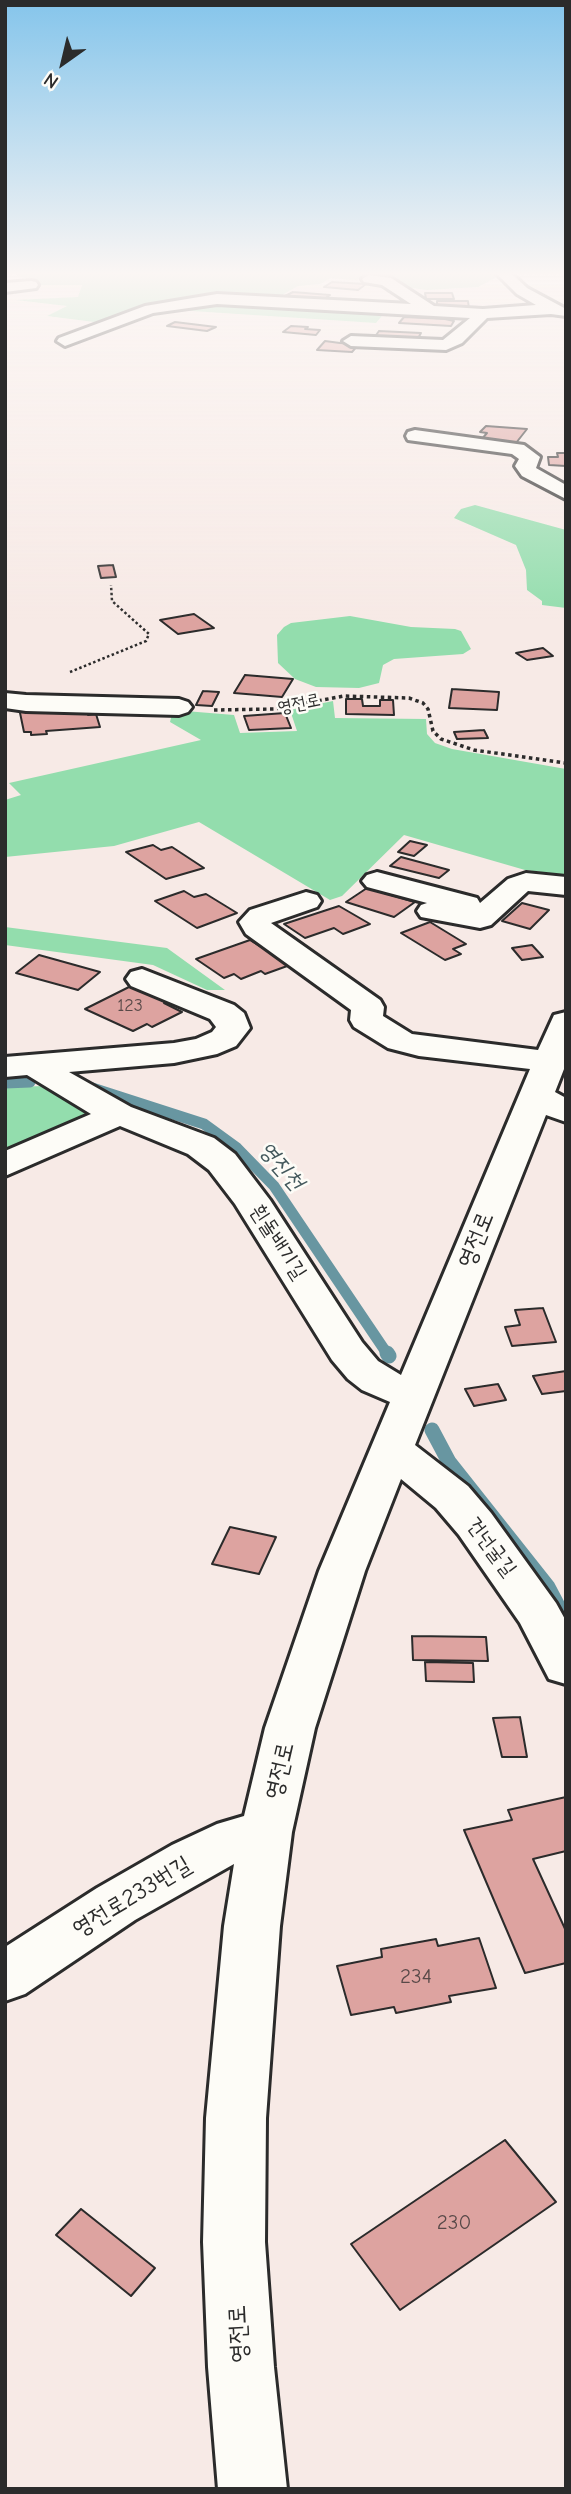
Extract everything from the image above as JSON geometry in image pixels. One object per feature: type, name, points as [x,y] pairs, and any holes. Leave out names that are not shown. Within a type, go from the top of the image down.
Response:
[{"type":"street","points":[[415,436],[517,449],[530,457],[525,466],[529,472],[566,493]]},
{"type":"street","points":[[5,700],[51,704],[179,707]]},
{"type":"street","points":[[377,881],[491,910]]},
{"type":"street","points":[[432,911],[480,919],[518,885],[526,882],[566,886]]},
{"type":"street","name":"영전로","points":[[253,2489],[241,2367],[234,2242],[236,2118],[252,1926],[266,1832],[290,1728],[318,1639],[414,1396],[554,1073],[400,1041],[366,1020],[368,1007],[257,927],[254,922],[261,916],[306,901]]},
{"type":"street","name":"흰돌배기길","points":[[20,1066],[174,1053],[205,1047],[224,1039],[233,1028],[232,1020],[222,1012],[142,979]]},
{"type":"street","name":"흰돌배기길","points":[[20,1066],[119,1114],[181,1136],[201,1146],[222,1162],[251,1200],[347,1351],[363,1370],[377,1381],[414,1396]]},
{"type":"street","points":[[5,1165],[119,1114]]},
{"type":"street","name":"건넌굴길","points":[[392,1449],[443,1490],[475,1524],[539,1615],[566,1666]]},
{"type":"street","name":"영전로233번길","points":[[5,1977],[116,1904],[191,1860],[236,1839],[266,1832]]},
{"type":"path","points":[[69,673],[146,641],[149,634],[112,601],[111,585]]},
{"type":"path","name":"영전로","points":[[179,707],[248,711],[344,696],[409,698],[423,703],[428,709],[433,731],[441,739],[474,750],[566,763]]},
{"type":"green space","points":[[475,505],[566,530],[566,608],[542,605],[542,601],[527,590],[526,570],[516,545],[454,518],[461,509]]},
{"type":"green space","points":[[350,616],[411,627],[455,629],[461,631],[471,649],[463,654],[394,659],[383,665],[379,683],[359,688],[316,687],[295,679],[278,663],[277,635],[284,627],[291,623]]},
{"type":"green space","points":[[333,701],[335,718],[426,719],[427,734],[435,743],[452,749],[566,769],[566,875],[525,870],[404,835],[342,896],[330,900],[199,822],[114,846],[5,857],[5,800],[21,795],[9,783],[201,740],[170,722],[173,710],[234,715],[240,733],[297,731],[290,710]]},
{"type":"green space","points":[[5,927],[167,948],[225,990],[207,990],[153,965],[5,945]]},
{"type":"green space","points":[[46,1086],[99,1112],[5,1156],[5,1087]]},
{"type":"building","points":[[486,426],[527,429],[516,443],[481,440],[487,433],[480,432]]},
{"type":"building","points":[[557,453],[566,453],[566,466],[549,465],[548,457],[558,457]]},
{"type":"building","points":[[113,565],[116,577],[101,578],[98,566]]},
{"type":"building","points":[[194,614],[214,628],[178,634],[160,620]]},
{"type":"building","points":[[543,648],[553,656],[527,660],[516,653]]},
{"type":"building","points":[[245,675],[293,679],[282,697],[234,693]]},
{"type":"building","points":[[452,689],[499,692],[497,710],[449,708]]},
{"type":"building","points":[[203,691],[219,692],[212,706],[196,705]]},
{"type":"building","points":[[346,699],[362,699],[363,706],[380,706],[380,700],[393,700],[394,715],[346,714]]},
{"type":"building","points":[[39,707],[40,712],[86,709],[88,715],[96,714],[100,727],[46,731],[47,734],[31,735],[31,732],[24,732],[19,708]]},
{"type":"building","points":[[285,713],[291,728],[249,730],[244,716]]},
{"type":"building","points":[[484,730],[488,738],[457,739],[454,732]]},
{"type":"building","points":[[410,841],[427,845],[414,856],[398,852]]},
{"type":"building","points":[[153,845],[161,850],[172,847],[204,868],[166,879],[126,852]]},
{"type":"building","points":[[401,857],[449,870],[439,878],[390,866]]},
{"type":"building","points":[[367,888],[415,902],[394,917],[346,902]]},
{"type":"building","points":[[184,891],[194,897],[206,894],[237,913],[197,928],[155,901]]},
{"type":"building","points":[[522,903],[549,910],[530,929],[502,921]]},
{"type":"building","points":[[339,906],[370,924],[343,934],[334,928],[305,938],[284,924]]},
{"type":"building","points":[[430,922],[466,944],[453,949],[461,954],[445,960],[401,933]]},
{"type":"building","points":[[250,940],[290,965],[265,974],[261,971],[241,979],[234,974],[224,978],[196,959]]},
{"type":"building","points":[[532,945],[543,957],[522,960],[512,948]]},
{"type":"building","points":[[39,955],[100,972],[78,990],[16,973]]},
{"type":"building","points":[[133,985],[168,1001],[164,1003],[182,1012],[152,1027],[147,1024],[133,1031],[85,1009]]},
{"type":"building","points":[[543,1308],[556,1342],[512,1346],[505,1327],[520,1325],[515,1310]]},
{"type":"building","points":[[566,1371],[566,1391],[542,1394],[533,1376]]},
{"type":"building","points":[[498,1384],[506,1400],[474,1406],[465,1389]]},
{"type":"building","points":[[230,1527],[276,1537],[259,1574],[212,1564]]},
{"type":"building","points":[[412,1636],[486,1637],[488,1661],[413,1660]]},
{"type":"building","points":[[425,1662],[473,1663],[474,1682],[426,1681]]},
{"type":"building","points":[[520,1717],[527,1757],[502,1757],[493,1718]]},
{"type":"building","points":[[566,1797],[566,1851],[533,1859],[566,1931],[566,1963],[525,1973],[464,1830],[512,1820],[508,1810]]},
{"type":"building","points":[[479,1938],[496,1988],[449,1996],[451,2002],[396,2013],[394,2007],[351,2015],[337,1966],[382,1957],[381,1949],[436,1939],[438,1946]]},
{"type":"building","points":[[505,2140],[556,2202],[400,2310],[351,2244]]},
{"type":"building","points":[[81,2209],[155,2268],[131,2296],[56,2235]]},
{"type":"waterway","name":"영진천","points":[[5,1083],[30,1082]]},
{"type":"waterway","name":"영진천","points":[[86,1086],[204,1124],[237,1148],[274,1186],[388,1355]]},
{"type":"waterway","name":"영진천","points":[[432,1430],[449,1462],[548,1587],[566,1621]]}]
